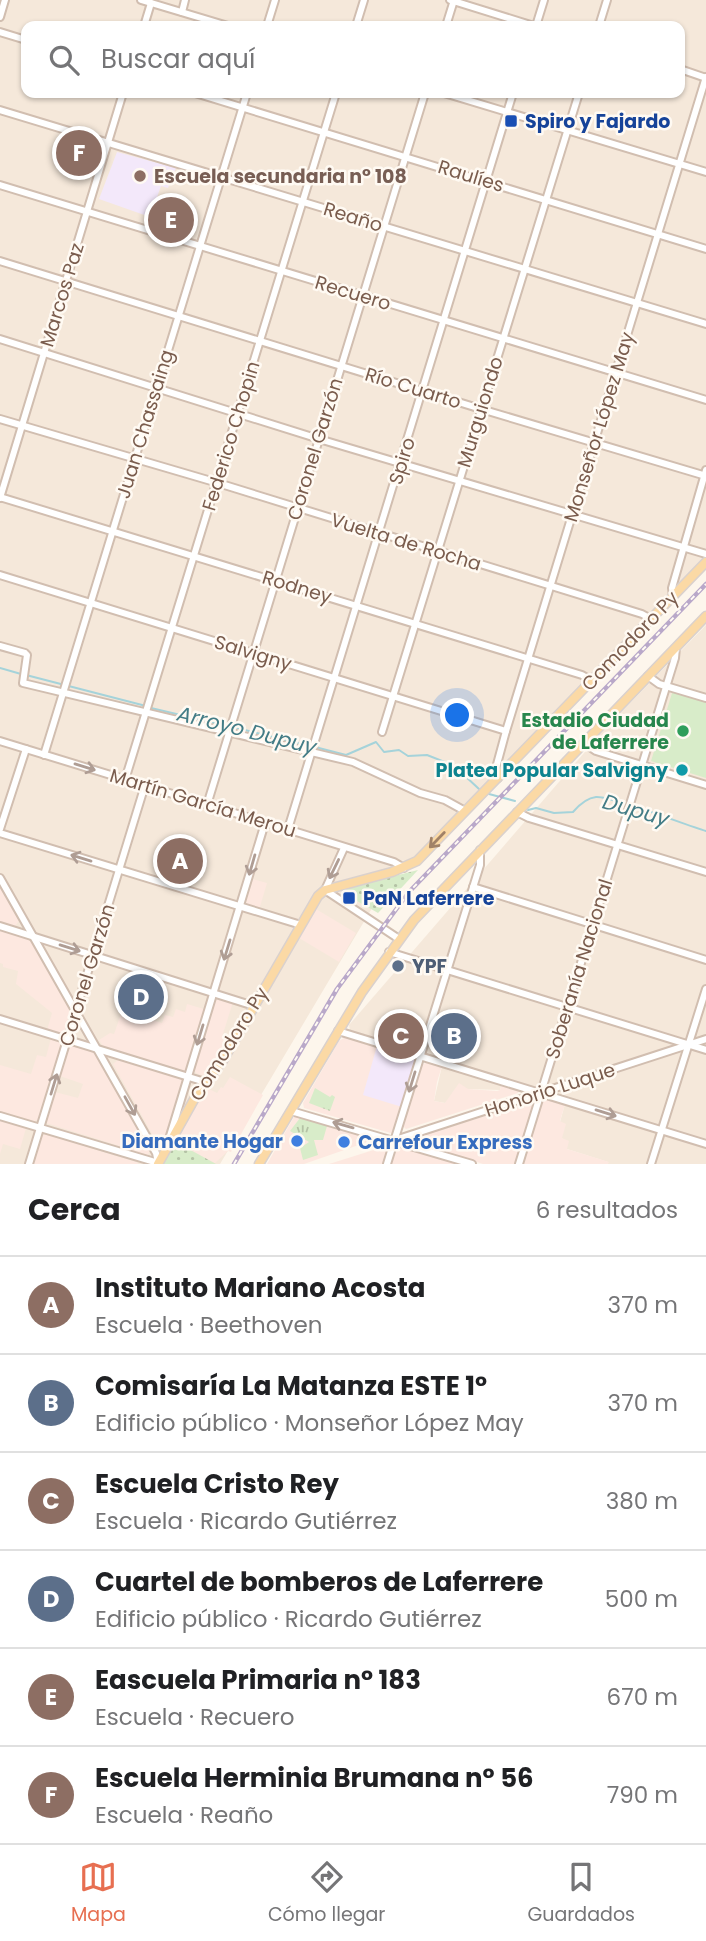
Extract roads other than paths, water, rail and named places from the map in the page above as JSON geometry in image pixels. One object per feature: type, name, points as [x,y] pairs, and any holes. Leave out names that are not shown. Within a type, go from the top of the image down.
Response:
[{"type":"main road","name":"Comodoro Py","points":[[157,1164],[205,1082],[222,1062],[318,896],[326,890],[404,868],[417,861],[706,562]]},
{"type":"main road","points":[[259,1164],[338,1031],[389,952],[432,900],[706,616]]},
{"type":"street","points":[[0,17],[5,0]]},
{"type":"street","points":[[141,0],[212,21]]},
{"type":"street","points":[[182,12],[185,0]]},
{"type":"street","points":[[269,21],[275,0]]},
{"type":"street","points":[[358,21],[364,0]]},
{"type":"street","points":[[447,21],[452,0],[519,21]]},
{"type":"street","points":[[537,21],[544,0]]},
{"type":"street","points":[[601,21],[607,0]]},
{"type":"street","points":[[146,21],[151,3]]},
{"type":"street","points":[[0,32],[21,38]]},
{"type":"street","points":[[685,71],[706,78]]},
{"type":"street","name":"Monseñor López May","points":[[498,778],[496,768],[506,731],[706,78]]},
{"type":"street","name":"Marcos Paz","points":[[0,497],[121,98]]},
{"type":"street","name":"Raulíes","points":[[212,98],[706,249]]},
{"type":"street","name":"Juan Chassaing","points":[[44,755],[245,98]]},
{"type":"street","name":"Federico Chopin","points":[[125,780],[334,98]]},
{"type":"street","name":"Coronel Garzón","points":[[207,805],[424,98]]},
{"type":"street","points":[[461,98],[706,172]]},
{"type":"street","name":"Spiro","points":[[288,829],[512,98]]},
{"type":"street","name":"Murguiondo","points":[[382,732],[577,98]]},
{"type":"street","name":"Reaño","points":[[0,110],[706,324]]},
{"type":"street","name":"Recuero","points":[[0,185],[706,400]]},
{"type":"street","name":"Río Cuarto","points":[[0,261],[481,409],[705,474]]},
{"type":"street","points":[[0,339],[319,439],[706,554]]},
{"type":"street","name":"Vuelta de Rocha","points":[[0,418],[550,585],[651,619]]},
{"type":"street","points":[[673,597],[672,588],[682,547],[705,474]]},
{"type":"street","name":"Rodney","points":[[0,497],[582,675],[592,681]]},
{"type":"street","name":"Salvigny","points":[[0,575],[506,731]]},
{"type":"street","points":[[0,646],[27,655],[23,683],[358,764],[389,780],[445,800],[465,811]]},
{"type":"street","points":[[642,766],[676,648]]},
{"type":"street","points":[[648,676],[666,686],[706,698]]},
{"type":"street","name":"Martín García Merou","points":[[0,741],[394,862],[404,868]]},
{"type":"street","points":[[584,743],[596,751],[706,785]]},
{"type":"street","points":[[26,750],[0,831],[301,925]]},
{"type":"street","name":"Soberanía Nacional","points":[[519,1164],[642,766]]},
{"type":"street","name":"Coronel Garzón","points":[[29,1164],[145,785]]},
{"type":"street","points":[[517,812],[706,872]]},
{"type":"street","points":[[169,1142],[265,823]]},
{"type":"street","name":"Comodoro Py","points":[[326,890],[344,848]]},
{"type":"street","points":[[387,1164],[480,865],[480,850]]},
{"type":"street","points":[[0,878],[156,1153],[157,1164],[0,1116]]},
{"type":"street","points":[[473,887],[706,960]]},
{"type":"street","points":[[326,890],[400,939]]},
{"type":"street","points":[[0,926],[254,1006]]},
{"type":"street","points":[[389,952],[706,1050]]},
{"type":"street","points":[[651,1164],[706,989]]},
{"type":"street","points":[[0,1019],[205,1082]]},
{"type":"street","points":[[338,1031],[706,1144]]},
{"type":"street","name":"Honorio Luque","points":[[395,1140],[706,1040]]},
{"type":"street","points":[[290,1111],[472,1164]]},
{"type":"waterway","name":"Arroyo Dupuy","points":[[0,668],[21,674]]},
{"type":"waterway","name":"Arroyo Dupuy","points":[[26,675],[146,706]]},
{"type":"waterway","name":"Arroyo Dupuy","points":[[151,708],[227,726]]},
{"type":"waterway","name":"Arroyo Dupuy","points":[[233,727],[309,746]]},
{"type":"waterway","name":"Arroyo Dupuy","points":[[315,747],[346,755],[376,742],[384,752],[399,750],[408,756],[427,755],[460,768],[479,789]]},
{"type":"waterway","name":"Arroyo Dupuy","points":[[489,794],[515,801]]},
{"type":"waterway","name":"Dupuy","points":[[528,810],[536,808],[554,813],[573,812],[589,799],[605,798],[706,831]]},
{"type":"railway","points":[[234,1164],[337,989],[409,892],[706,584]]},
{"type":"place","name":"Spiro y Fajardo","points":[[511,121]]},
{"type":"place","name":"Escuela Herminia Brumana n° 56","points":[[79,153]]},
{"type":"place","name":"Escuela secundaria n° 108","points":[[140,176]]},
{"type":"place","name":"Eascuela Primaria n° 183","points":[[171,220]]},
{"type":"place","name":"Estadio Ciudad de Laferrere","points":[[683,731]]},
{"type":"place","name":"Platea Popular Salvigny","points":[[682,770]]},
{"type":"place","name":"Instituto Mariano Acosta","points":[[180,861]]},
{"type":"place","name":"PaN Laferrere","points":[[349,898]]},
{"type":"place","name":"YPF","points":[[398,966]]},
{"type":"place","name":"Cuartel de bomberos de Laferrere","points":[[141,997]]},
{"type":"place","name":"Escuela Cristo Rey","points":[[401,1036]]},
{"type":"place","name":"Comisaría La Matanza ESTE 1°","points":[[454,1036]]},
{"type":"place","name":"Diamante Hogar","points":[[297,1141]]},
{"type":"place","name":"Carrefour Express","points":[[344,1142]]}]
